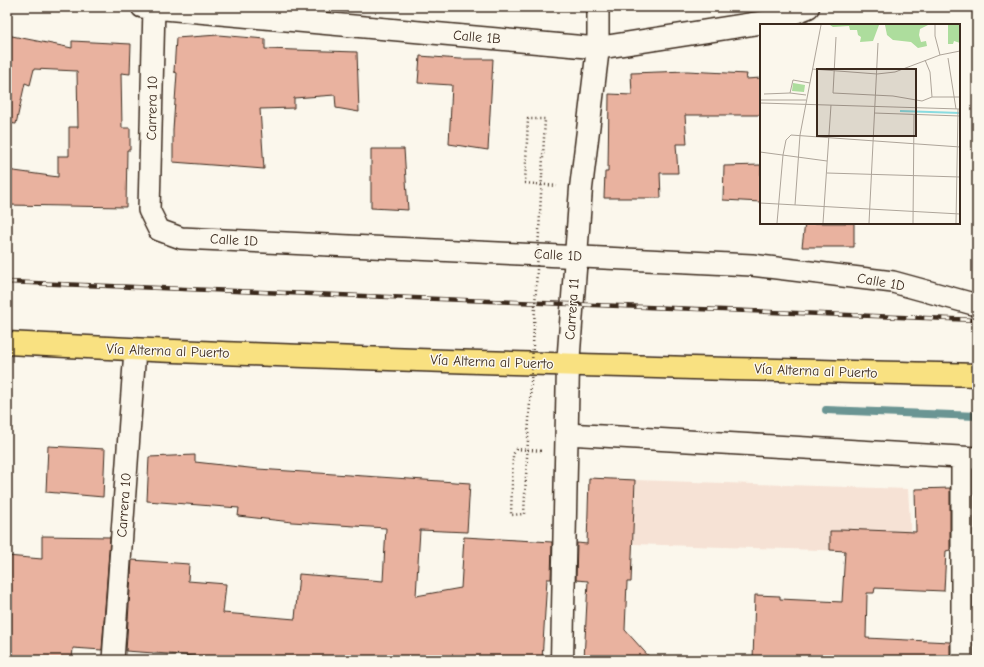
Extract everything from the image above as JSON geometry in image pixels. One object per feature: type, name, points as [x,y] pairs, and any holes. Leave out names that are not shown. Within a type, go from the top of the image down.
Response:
[{"type":"main road","name":"Vía Alterna al Puerto","points":[[7,343],[135,350],[977,375]]},
{"type":"street","name":"Calle 1B","points":[[150,7],[598,48],[772,21],[808,7]]},
{"type":"street","name":"Carrera 10","points":[[149,210],[150,7]]},
{"type":"street","name":"Carrera 11","points":[[562,660],[568,364],[581,188],[598,48],[598,7]]},
{"type":"street","name":"Calle 1D","points":[[149,210],[159,230],[181,238],[752,265],[893,282],[977,305]]},
{"type":"street","name":"Carrera 10","points":[[114,660],[135,350]]},
{"type":"street","points":[[567,434],[970,458],[962,660]]},
{"type":"path","points":[[516,449],[513,456],[511,515],[524,514],[545,119],[528,119],[525,184],[581,188]]},
{"type":"shaded area","points":[[635,480],[908,489],[912,553],[633,544]]},
{"type":"building","points":[[7,35],[72,48],[72,41],[131,44],[130,74],[121,73],[122,128],[130,128],[130,150],[127,150],[126,207],[7,205],[7,170],[58,177],[58,156],[69,156],[69,127],[78,127],[77,71],[34,69],[30,85],[25,83],[16,124],[7,123]]},
{"type":"building","points":[[218,35],[265,39],[265,49],[357,52],[359,112],[336,108],[335,95],[294,98],[294,108],[260,109],[264,169],[173,162],[173,130],[177,73],[174,72],[176,38]]},
{"type":"building","points":[[420,56],[459,59],[493,59],[488,150],[449,144],[452,85],[418,83]]},
{"type":"building","points":[[687,71],[747,74],[746,79],[760,78],[760,115],[685,115],[687,144],[676,144],[678,173],[660,173],[661,198],[604,198],[605,172],[608,172],[609,94],[632,95],[631,73]]},
{"type":"building","points":[[371,149],[404,149],[408,210],[371,208]]},
{"type":"building","points":[[760,165],[760,202],[723,200],[724,166]]},
{"type":"building","points":[[805,224],[854,224],[854,247],[802,247]]},
{"type":"building","points":[[48,446],[105,449],[103,497],[46,492]]},
{"type":"building","points":[[195,455],[195,462],[258,469],[470,483],[467,532],[420,530],[416,596],[461,588],[464,537],[552,542],[551,579],[547,579],[542,660],[251,660],[126,651],[132,560],[189,564],[188,581],[226,584],[223,613],[295,619],[299,574],[383,581],[386,528],[292,522],[238,516],[239,508],[147,501],[149,457]]},
{"type":"building","points":[[589,478],[635,480],[631,582],[627,582],[625,630],[652,660],[584,660],[588,581],[576,580],[577,543],[587,544]]},
{"type":"building","points":[[950,488],[950,550],[946,551],[944,591],[875,588],[874,593],[867,593],[866,638],[950,642],[950,660],[753,660],[755,595],[780,596],[780,599],[842,602],[845,551],[830,550],[830,531],[841,531],[841,529],[916,532],[915,489]]},
{"type":"building","points":[[42,536],[110,537],[102,650],[73,648],[72,660],[47,660],[7,655],[7,556],[42,559]]},
{"type":"waterway","points":[[826,410],[977,416]]},
{"type":"railway","points":[[7,282],[977,320]]}]
